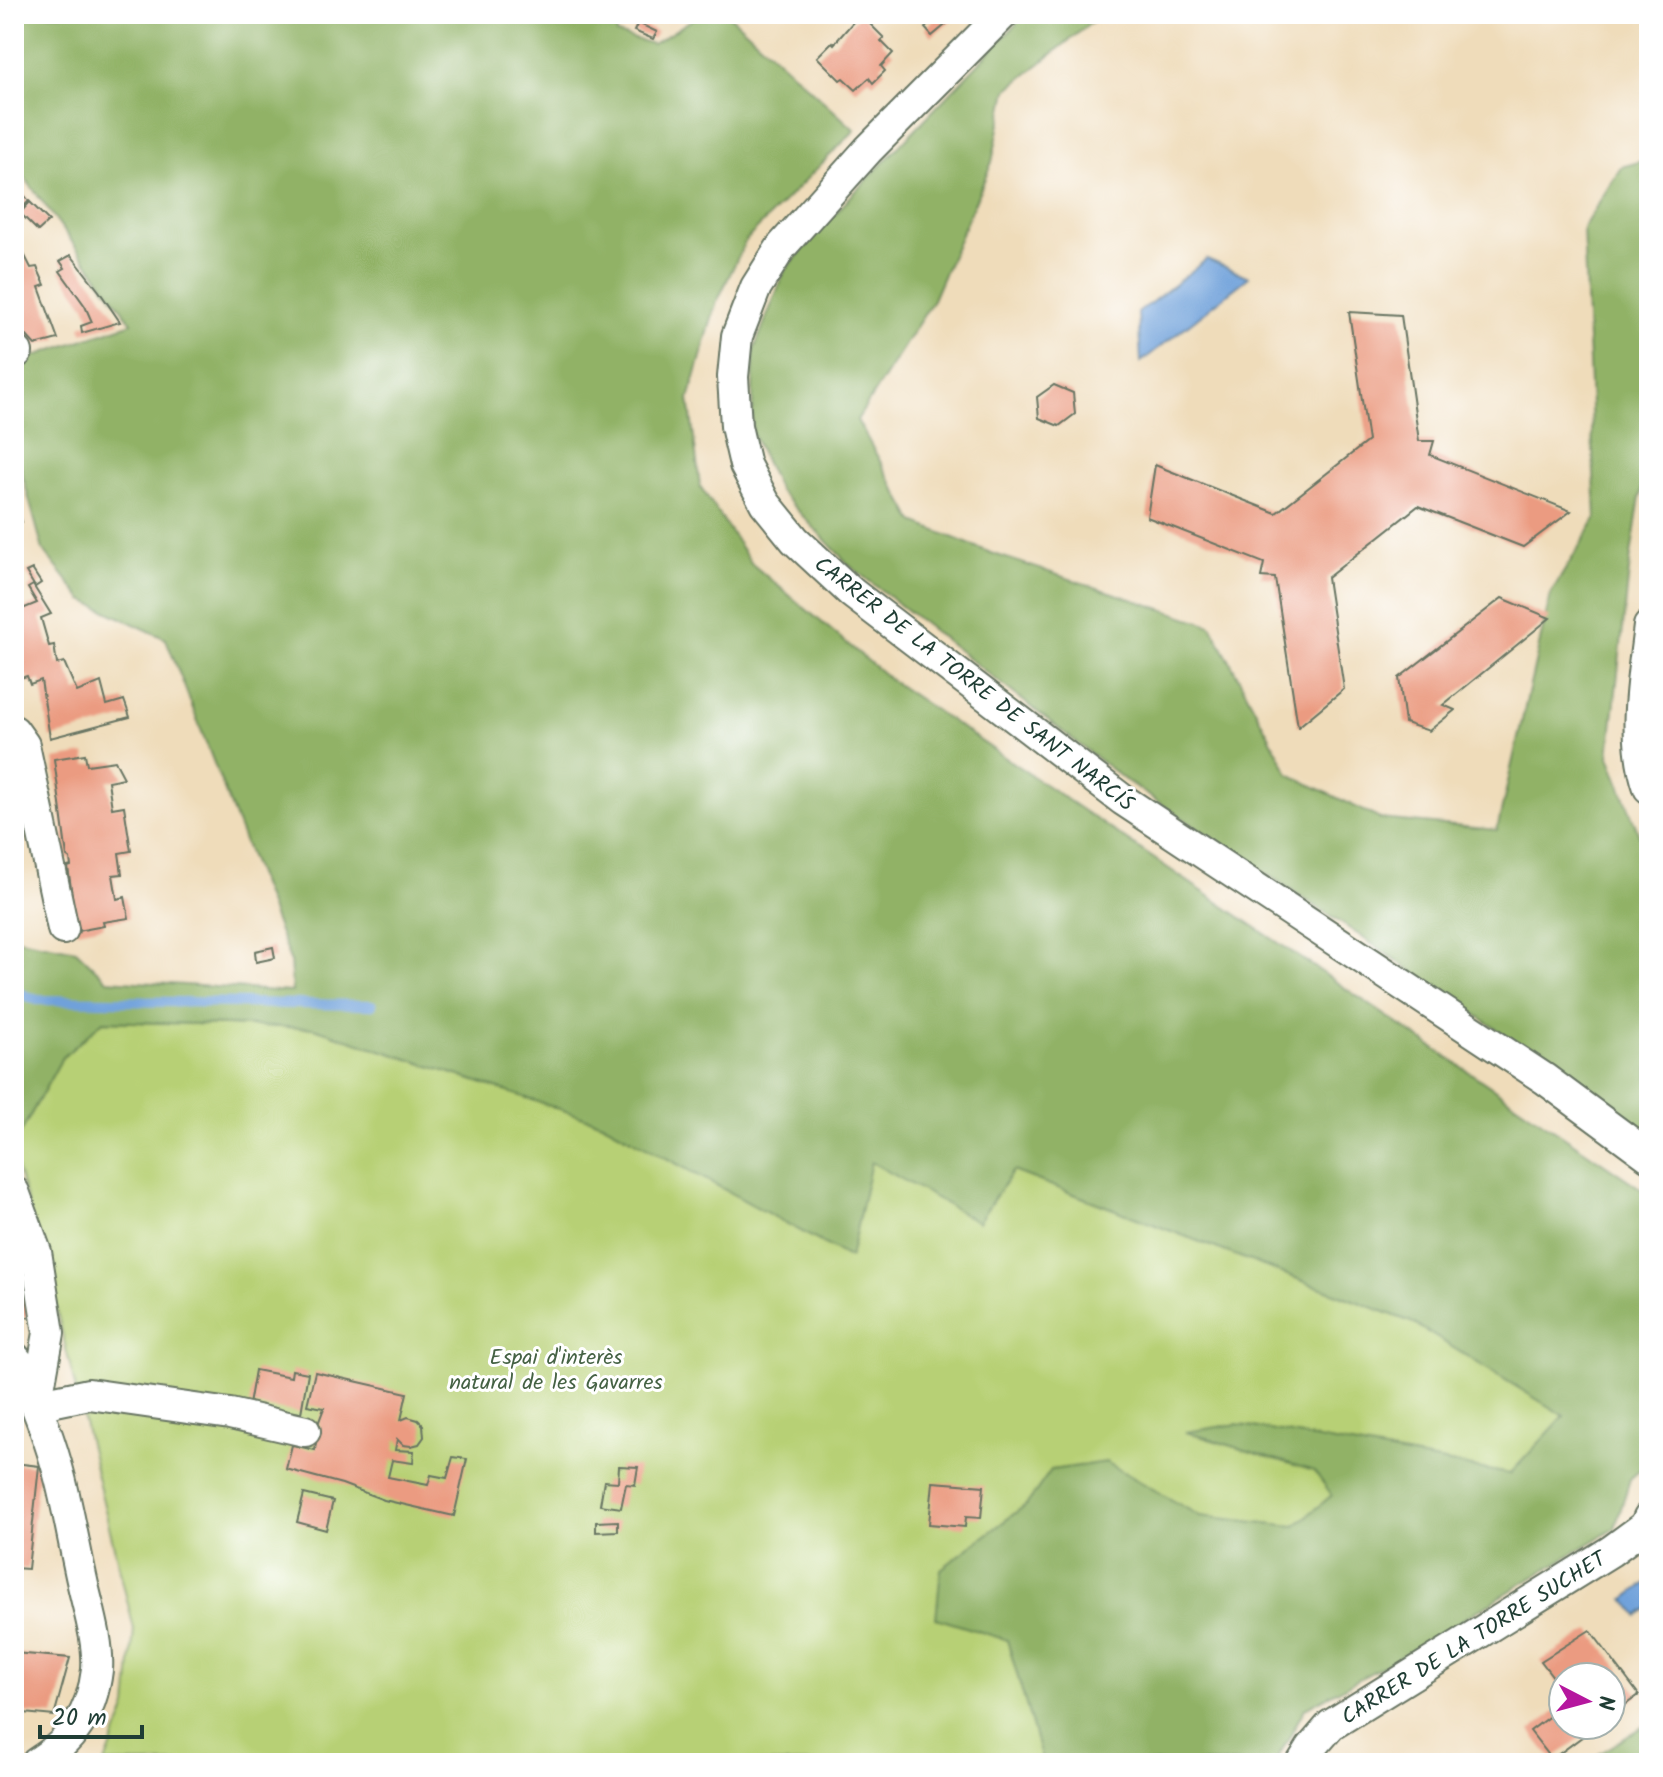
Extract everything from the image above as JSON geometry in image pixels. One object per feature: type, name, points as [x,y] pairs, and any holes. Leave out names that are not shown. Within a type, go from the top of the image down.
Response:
[{"type":"street","name":"CARRER DE LA TORRE DE SANT NARCÍS","points":[[1003,14],[868,150],[782,246],[756,287],[737,336],[733,377],[736,426],[745,465],[765,503],[795,540],[852,593],[1123,800],[1545,1079],[1649,1156]]},
{"type":"street","points":[[1649,626],[1640,725],[1643,770],[1649,788]]},
{"type":"street","points":[[14,731],[24,745],[63,929]]},
{"type":"street","points":[[14,1192],[36,1252],[49,1333],[36,1405]]},
{"type":"street","points":[[14,1357],[36,1405],[60,1476],[92,1626],[97,1668],[90,1699],[77,1730],[60,1749],[37,1763]]},
{"type":"street","points":[[36,1405],[89,1394],[230,1414],[305,1431]]},
{"type":"street","name":"CARRER DE LA TORRE SUCHET","points":[[1302,1763],[1312,1747],[1342,1718],[1611,1551],[1645,1526],[1649,1517]]},
{"type":"green space","points":[[14,14],[614,14],[617,34],[653,44],[701,14],[728,14],[855,130],[746,240],[716,304],[689,399],[700,486],[752,564],[892,681],[1649,1194],[1649,1462],[1630,1479],[1615,1528],[1402,1656],[1305,1708],[1275,1763],[1043,1763],[1007,1640],[936,1618],[941,1569],[1027,1504],[1051,1470],[1106,1462],[1200,1516],[1295,1526],[1332,1495],[1314,1471],[1186,1432],[1237,1424],[1510,1474],[1564,1416],[1411,1322],[1013,1171],[978,1222],[871,1162],[850,1258],[602,1123],[314,1028],[103,1021],[62,1058],[14,1145],[14,938],[76,950],[107,980],[292,992],[290,960],[166,639],[83,600],[43,550],[14,444],[14,409],[26,359],[132,323],[14,163]]},
{"type":"green space","points":[[1026,14],[1102,14],[1007,90],[992,162],[932,302],[857,420],[914,522],[991,553],[1211,625],[1289,774],[1380,819],[1497,830],[1551,593],[1596,519],[1583,228],[1621,167],[1649,159],[1649,438],[1630,562],[1609,756],[1640,837],[1649,849],[1649,1133],[1125,780],[850,566],[779,491],[752,433],[754,350],[785,270],[851,196]]},
{"type":"green space","name":"Espai d'interès natural de les Gavarres","points":[[500,974],[1617,1393],[1307,1696],[1258,1763],[105,1763],[127,1707],[134,1629],[44,1258],[14,1159],[14,1145],[62,1057],[103,1021],[314,1028]]},
{"type":"green space","points":[[1649,1723],[1649,1763],[1585,1763],[1620,1741],[1627,1741],[1627,1737]]},
{"type":"water","points":[[1207,259],[1249,277],[1141,362],[1138,313]]},
{"type":"water","points":[[1649,1581],[1649,1607],[1638,1616],[1625,1599]]},
{"type":"building","points":[[860,14],[884,38],[881,41],[893,53],[881,66],[885,71],[873,83],[869,78],[856,90],[843,78],[840,80],[817,57],[832,42],[834,44]]},
{"type":"building","points":[[941,14],[956,16],[932,36],[925,28]]},
{"type":"building","points":[[638,23],[657,32],[653,39],[634,31]]},
{"type":"building","points":[[19,189],[29,201],[21,209],[14,200],[14,193]]},
{"type":"building","points":[[30,202],[49,221],[38,231],[20,213]]},
{"type":"building","points":[[20,246],[31,268],[37,267],[45,285],[39,287],[58,339],[35,345],[14,322],[14,251]]},
{"type":"building","points":[[71,255],[120,322],[82,333],[81,326],[92,322],[85,306],[60,271],[65,268],[60,261]]},
{"type":"building","points":[[1349,312],[1401,315],[1419,441],[1434,441],[1430,455],[1571,511],[1523,547],[1418,506],[1327,578],[1344,689],[1298,727],[1275,578],[1261,577],[1264,563],[1147,517],[1155,465],[1276,513],[1368,441]]},
{"type":"building","points":[[1054,385],[1073,393],[1075,414],[1059,426],[1039,418],[1037,397]]},
{"type":"building","points":[[14,493],[22,522],[14,524]]},
{"type":"building","points":[[32,569],[41,583],[35,587],[26,572]]},
{"type":"building","points":[[33,585],[51,614],[41,618],[49,646],[54,645],[57,664],[64,662],[77,692],[101,682],[107,705],[124,700],[130,717],[50,738],[41,680],[30,684],[27,676],[14,680],[14,598],[20,610],[37,603],[28,588]]},
{"type":"building","points":[[1502,598],[1550,618],[1443,705],[1455,710],[1429,731],[1405,723],[1399,678]]},
{"type":"building","points":[[85,754],[87,765],[115,761],[124,778],[108,781],[112,808],[124,806],[131,851],[119,853],[122,874],[113,875],[117,899],[125,897],[129,918],[103,922],[104,926],[77,931],[68,867],[71,866],[67,857],[54,759]]},
{"type":"building","points":[[273,947],[275,958],[256,962],[255,951]]},
{"type":"building","points":[[14,1216],[35,1316],[30,1318],[22,1316],[21,1312],[14,1312]]},
{"type":"building","points":[[255,1370],[291,1377],[292,1370],[308,1373],[301,1413],[249,1405]]},
{"type":"building","points":[[315,1372],[407,1393],[401,1420],[408,1417],[418,1420],[423,1425],[424,1437],[419,1444],[411,1446],[403,1445],[397,1439],[395,1450],[414,1451],[413,1463],[392,1460],[388,1477],[428,1485],[431,1475],[447,1478],[453,1457],[467,1459],[454,1516],[384,1500],[342,1484],[286,1469],[292,1445],[315,1450],[316,1443],[313,1442],[324,1408],[307,1405]]},
{"type":"building","points":[[14,1463],[39,1466],[28,1569],[14,1568]]},
{"type":"building","points":[[619,1466],[638,1467],[635,1485],[626,1484],[621,1508],[600,1505],[604,1481],[618,1482]]},
{"type":"building","points":[[933,1482],[984,1486],[981,1518],[966,1517],[965,1527],[929,1524]]},
{"type":"building","points":[[304,1494],[333,1501],[326,1530],[297,1522]]},
{"type":"building","points":[[618,1521],[618,1531],[596,1532],[596,1522]]},
{"type":"building","points":[[1590,1630],[1613,1661],[1547,1661],[1547,1669],[1541,1661]]},
{"type":"building","points":[[14,1653],[70,1658],[54,1716],[14,1712]]},
{"type":"building","points":[[1627,1679],[1639,1695],[1627,1704]]},
{"type":"building","points":[[1547,1718],[1547,1741],[1576,1741],[1552,1759],[1530,1731]]},
{"type":"waterway","points":[[14,991],[37,1000],[372,1005]]}]
